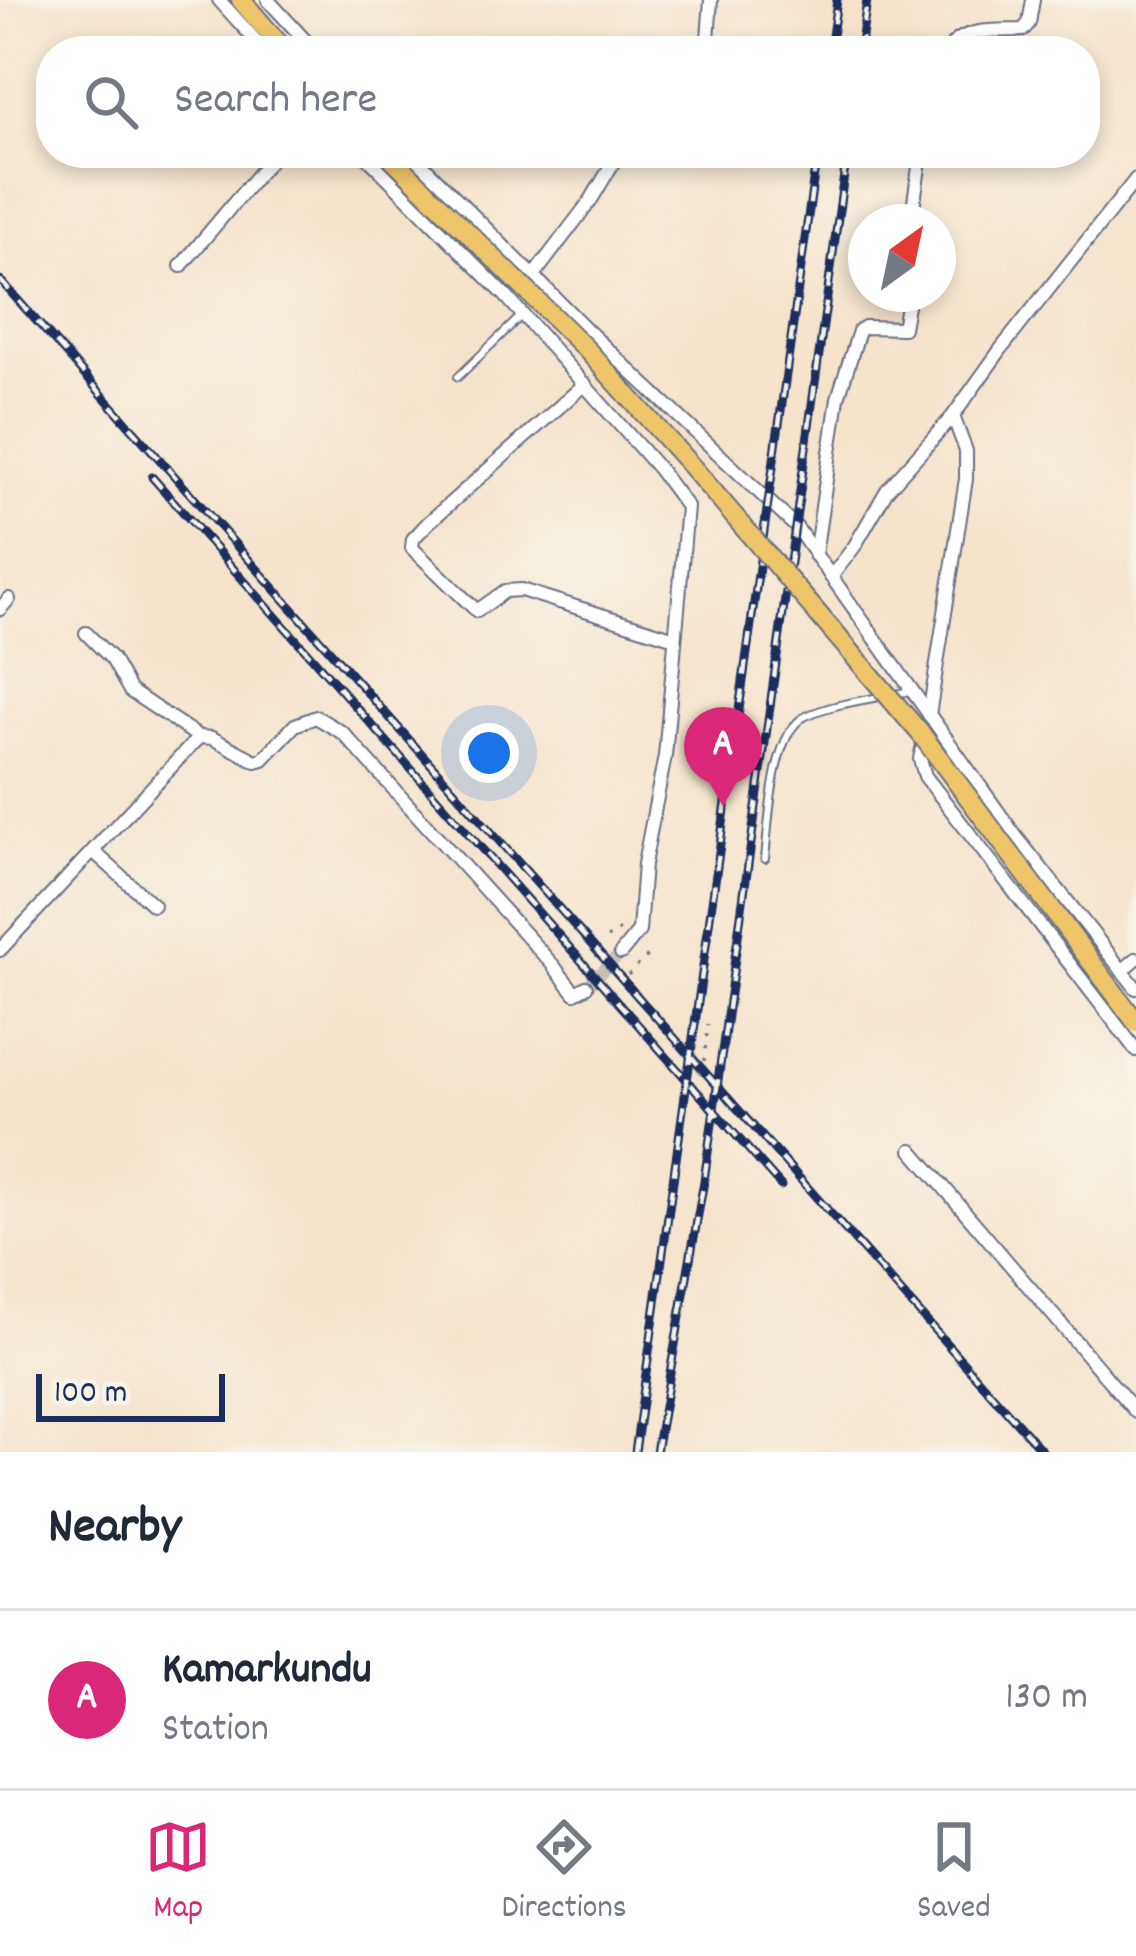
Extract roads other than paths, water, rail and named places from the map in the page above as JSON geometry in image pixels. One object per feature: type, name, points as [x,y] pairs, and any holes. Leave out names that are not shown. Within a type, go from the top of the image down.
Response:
[{"type":"main road","points":[[241,0],[272,36]]},
{"type":"main road","points":[[402,168],[588,351],[692,466],[921,734],[1136,1022]]},
{"type":"street","points":[[219,0],[251,36]]},
{"type":"street","points":[[268,0],[301,36]]},
{"type":"street","points":[[708,36],[710,0]]},
{"type":"street","points":[[968,36],[988,29],[1023,30],[1033,0]]},
{"type":"street","points":[[181,266],[263,168]]},
{"type":"street","points":[[378,168],[523,314],[681,494],[687,507],[665,756],[644,864],[639,931],[622,953]]},
{"type":"street","points":[[426,168],[770,501],[815,555],[1015,835],[1136,988]]},
{"type":"street","points":[[534,275],[592,200],[610,168]]},
{"type":"street","points":[[914,204],[919,168]]},
{"type":"street","points":[[831,577],[887,490],[953,416],[1136,179]]},
{"type":"street","points":[[815,555],[838,398],[859,331],[903,328],[906,312]]},
{"type":"street","points":[[585,384],[428,523],[413,538],[412,548],[477,611],[505,591],[521,590],[675,638]]},
{"type":"street","points":[[953,416],[966,451],[966,479],[920,759],[925,776],[1136,1050]]},
{"type":"street","points":[[86,633],[106,651],[135,696],[199,737],[212,738],[256,761],[305,718],[328,720],[536,946],[569,989],[575,993],[586,987]]},
{"type":"street","points":[[0,950],[199,737]]},
{"type":"street","points":[[93,850],[153,904]]},
{"type":"street","points":[[1122,970],[1136,959]]},
{"type":"street","points":[[912,1150],[1133,1402]]},
{"type":"lane","points":[[458,377],[523,314]]},
{"type":"lane","points":[[765,860],[774,784],[790,728],[807,716],[912,690]]},
{"type":"tunnel","points":[[586,987],[621,953]]},
{"type":"railway","points":[[832,36],[837,0]]},
{"type":"railway","points":[[862,36],[867,0]]},
{"type":"railway","points":[[635,1452],[815,168]]},
{"type":"railway","points":[[656,1452],[704,1181],[845,168]]},
{"type":"railway","points":[[0,280],[1043,1452]]},
{"type":"railway","points":[[152,477],[781,1186]]},
{"type":"place","name":"Kamarkundu","points":[[723,806]]}]
